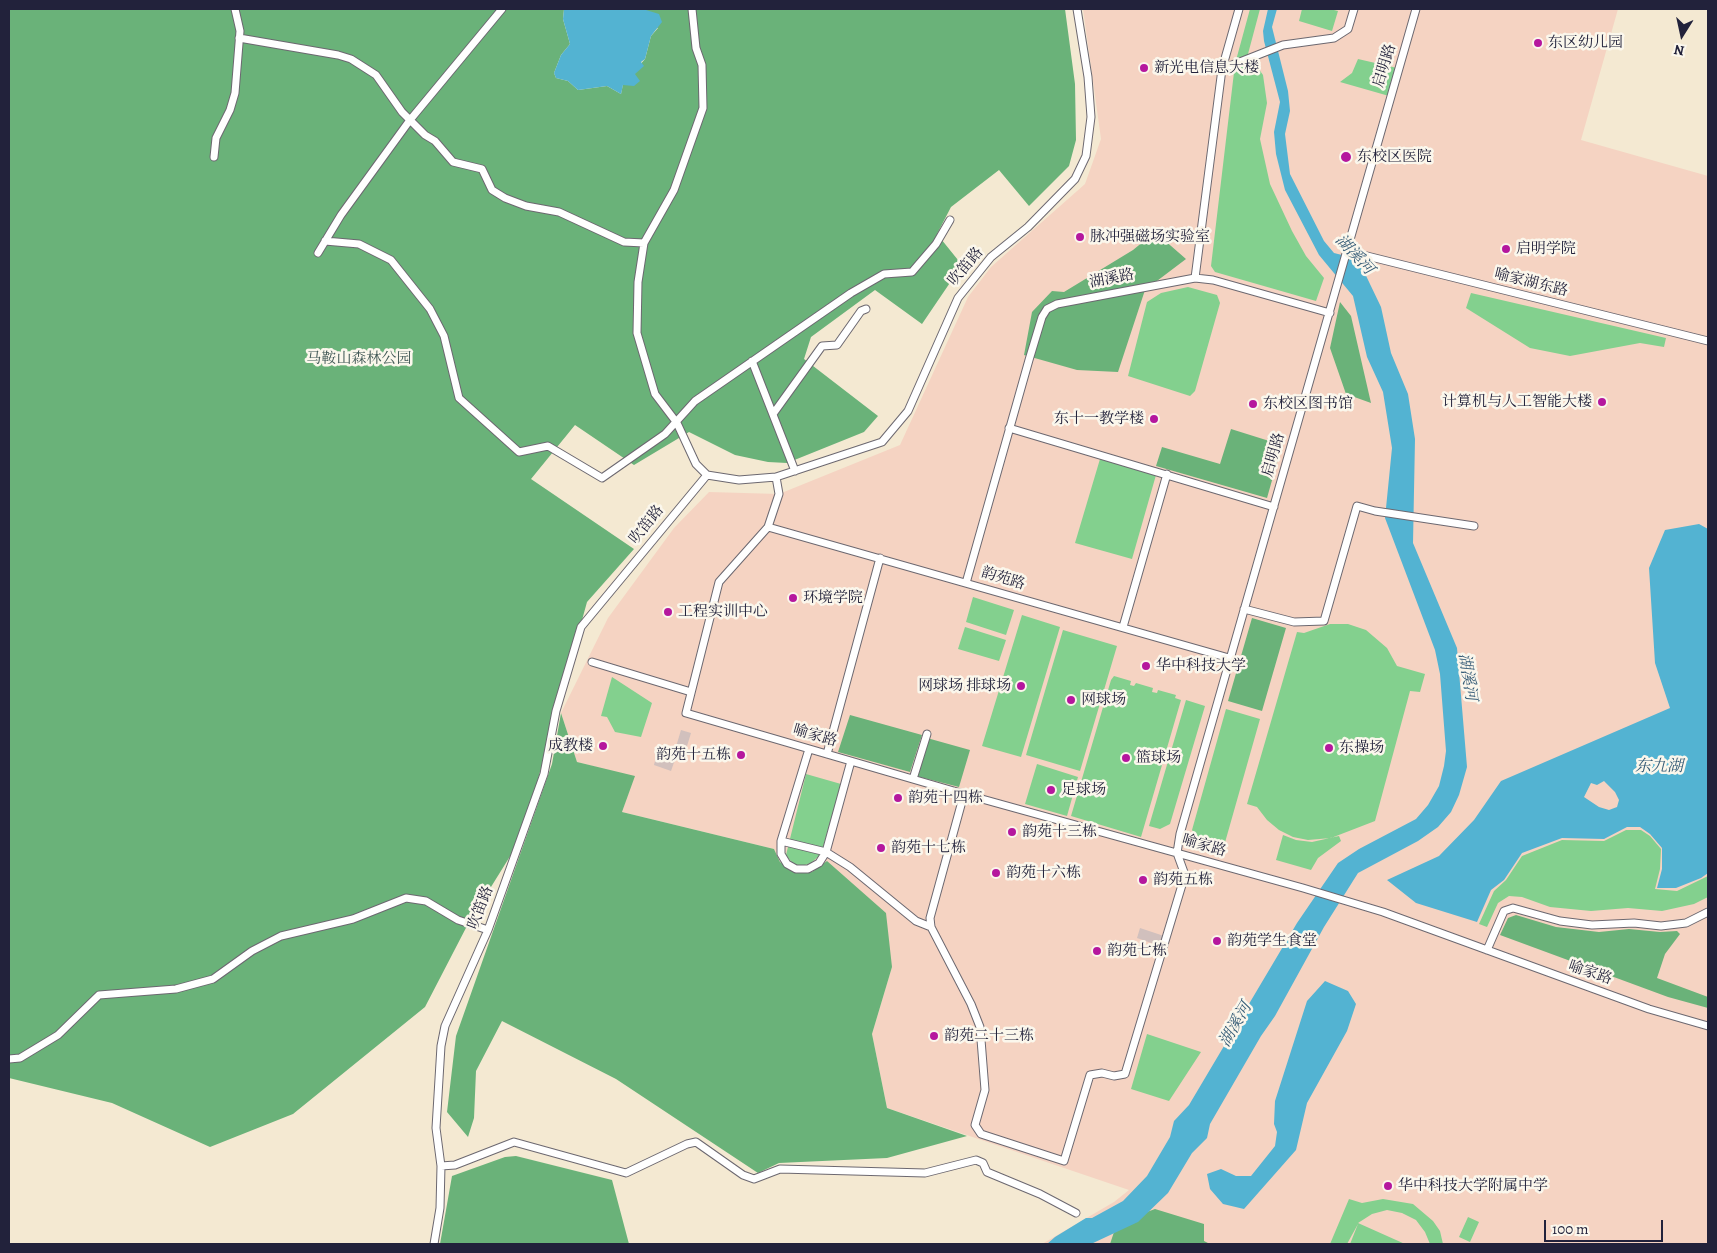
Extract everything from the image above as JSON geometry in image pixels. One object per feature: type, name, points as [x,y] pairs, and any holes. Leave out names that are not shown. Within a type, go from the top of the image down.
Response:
[{"type":"street","points":[[214,157],[216,138],[230,110],[235,93],[239,38],[235,9]]},
{"type":"street","points":[[318,253],[341,215],[410,120],[502,9]]},
{"type":"street","points":[[692,9],[696,48],[702,65],[703,108],[674,190],[644,243],[638,282],[637,333],[655,394],[678,423],[696,464],[708,476]]},
{"type":"street","name":"吹笛路","points":[[434,1244],[439,1218],[441,1166],[436,1128],[441,1046],[445,1026],[488,930],[544,774],[556,710],[581,627],[708,476],[739,480],[776,477],[795,471],[882,442],[908,411],[958,298],[991,257],[1028,227],[1075,179],[1086,156],[1091,117],[1088,77],[1076,9]]},
{"type":"street","points":[[1239,9],[1222,69],[1195,278],[1220,282],[1330,313]]},
{"type":"street","points":[[1222,69],[1283,45],[1334,38],[1348,29],[1354,9]]},
{"type":"street","name":"启明路","points":[[1177,853],[1180,834],[1416,9]]},
{"type":"street","points":[[239,38],[338,55],[351,59],[376,75],[410,120],[425,135],[435,141],[453,162],[482,169],[492,190],[505,198],[526,206],[559,212],[624,242],[644,243]]},
{"type":"street","points":[[325,241],[359,244],[390,260],[430,308],[444,336],[459,398],[518,452],[548,446],[602,478],[678,423],[695,401],[851,293],[884,274],[912,272],[936,244],[950,220]]},
{"type":"street","name":"喻家湖东路","points":[[1347,251],[1708,341]]},
{"type":"street","name":"湖溪路","points":[[966,583],[1039,326],[1047,309],[1057,304],[1195,278]]},
{"type":"street","points":[[773,414],[822,346],[837,346],[861,310],[866,309]]},
{"type":"street","points":[[752,362],[795,471]]},
{"type":"street","points":[[1009,428],[1274,507]]},
{"type":"street","points":[[1123,627],[1167,474]]},
{"type":"street","points":[[592,662],[691,692],[719,582],[768,527],[779,494],[776,477]]},
{"type":"street","points":[[1244,609],[1294,622],[1324,621],[1357,506],[1474,526]]},
{"type":"street","name":"韵苑路","points":[[768,527],[1230,658]]},
{"type":"street","points":[[827,754],[880,558]]},
{"type":"street","name":"喻家路","points":[[691,692],[686,713],[964,794],[1352,903],[1648,1008],[1708,1026]]},
{"type":"street","points":[[913,779],[926,734]]},
{"type":"street","points":[[809,749],[781,841],[781,854],[787,864],[796,869],[808,869],[819,864],[826,852],[851,761]]},
{"type":"street","points":[[964,794],[930,918],[931,927],[971,1004],[980,1027],[985,1090],[975,1125],[982,1134],[1064,1161],[1090,1075],[1102,1073],[1114,1076],[1126,1074],[1185,875],[1177,853]]},
{"type":"street","points":[[781,841],[826,852],[850,867],[916,921],[931,927]]},
{"type":"street","points":[[9,1059],[20,1058],[58,1035],[99,995],[176,989],[214,979],[252,951],[281,936],[353,919],[406,898],[426,901],[458,920],[488,930]]},
{"type":"street","points":[[1487,950],[1504,911],[1513,908],[1560,921],[1592,925],[1634,922],[1660,926],[1686,923],[1708,912]]},
{"type":"street","points":[[441,1166],[455,1165],[514,1142],[626,1173],[696,1142],[742,1175],[754,1179],[780,1169],[924,1173],[976,1160],[983,1163],[987,1172],[1040,1194],[1076,1213]]},
{"type":"shaded area","name":"华中科技大学","points":[[1083,9],[1618,9],[1581,140],[1708,176],[1708,1244],[1042,1244],[1114,1202],[1129,1190],[887,1108],[872,1034],[892,967],[812,872],[795,873],[780,862],[774,849],[622,812],[634,777],[577,762],[561,713],[608,618],[674,528],[709,492],[779,494],[900,445],[968,297],[991,267],[1085,184],[1101,139]]},
{"type":"shaded area","points":[[681,730],[691,733],[684,756],[677,754],[671,771],[654,765],[656,757],[665,759],[668,748],[675,750]]},
{"type":"shaded area","points":[[1140,928],[1164,936],[1160,946],[1137,938]]},
{"type":"green space","name":"马鞍山森林公园","points":[[9,9],[564,9],[563,19],[570,44],[561,55],[554,73],[556,78],[568,81],[578,90],[607,86],[621,94],[623,84],[645,59],[651,36],[658,28],[565,9],[1065,9],[1075,84],[1076,140],[1069,166],[1029,206],[999,170],[951,207],[937,234],[962,265],[922,324],[875,290],[811,337],[804,359],[878,416],[864,432],[787,463],[768,462],[735,455],[689,432],[634,465],[575,425],[531,479],[634,549],[587,602],[522,837],[468,924],[425,1007],[293,1114],[210,1147],[112,1103],[9,1078]]},
{"type":"green space","points":[[1250,9],[1260,9],[1248,54],[1263,75],[1267,103],[1260,139],[1270,184],[1306,256],[1324,278],[1316,301],[1215,272],[1211,266],[1235,64]]},
{"type":"green space","points":[[1302,9],[1330,9],[1338,11],[1332,31],[1299,21]]},
{"type":"green space","points":[[1358,59],[1397,68],[1389,96],[1340,82],[1352,73]]},
{"type":"green space","points":[[1155,232],[1186,259],[1145,290],[1118,372],[1077,370],[1024,355],[1032,312],[1052,291],[1064,292],[1133,250]]},
{"type":"green space","points":[[1188,287],[1217,295],[1220,303],[1195,391],[1190,396],[1128,376],[1147,302],[1161,293]]},
{"type":"green space","points":[[1471,293],[1666,338],[1664,347],[1640,343],[1570,356],[1530,348],[1466,308]]},
{"type":"green space","points":[[1340,302],[1351,316],[1371,403],[1346,394],[1330,348]]},
{"type":"green space","points":[[1231,429],[1282,445],[1267,498],[1156,466],[1162,447],[1220,464]]},
{"type":"green space","points":[[1100,459],[1156,475],[1132,559],[1075,543]]},
{"type":"green space","points":[[973,597],[1014,610],[1006,635],[966,622]]},
{"type":"green space","name":"网球场 排球场","points":[[1022,615],[1060,627],[1021,757],[982,746]]},
{"type":"green space","points":[[1252,618],[1286,628],[1262,711],[1228,701]]},
{"type":"green space","name":"东操场","points":[[1330,624],[1348,624],[1366,630],[1387,648],[1397,666],[1425,674],[1420,692],[1410,691],[1375,821],[1331,838],[1308,840],[1293,837],[1279,830],[1267,820],[1257,807],[1247,804],[1297,632],[1304,633]]},
{"type":"green space","points":[[965,627],[1006,640],[999,661],[958,649]]},
{"type":"green space","name":"网球场","points":[[1063,630],[1117,646],[1080,771],[1026,755]]},
{"type":"green space","name":"篮球场","points":[[1114,676],[1131,681],[1130,685],[1134,686],[1136,683],[1153,688],[1152,692],[1157,693],[1158,690],[1176,695],[1175,698],[1181,700],[1141,837],[1071,816],[1111,680]]},
{"type":"green space","points":[[612,677],[652,703],[641,737],[615,732],[607,717],[601,716]]},
{"type":"green space","points":[[1186,700],[1205,706],[1170,824],[1160,829],[1149,826]]},
{"type":"green space","points":[[1226,709],[1260,719],[1224,846],[1198,839],[1192,830]]},
{"type":"green space","points":[[561,713],[577,762],[635,776],[622,812],[774,849],[780,862],[795,873],[812,872],[827,861],[886,913],[892,967],[872,1034],[887,1108],[967,1136],[887,1158],[779,1163],[758,1173],[616,1079],[502,1021],[476,1071],[474,1118],[468,1137],[447,1112],[456,1036],[552,764]]},
{"type":"green space","points":[[850,715],[922,735],[910,772],[838,752]]},
{"type":"green space","points":[[927,738],[970,750],[959,787],[916,776]]},
{"type":"green space","name":"足球场","points":[[1037,764],[1078,777],[1067,816],[1025,804]]},
{"type":"green space","points":[[806,774],[841,784],[821,854],[811,863],[802,866],[793,864],[786,855]]},
{"type":"green space","points":[[1626,830],[1641,830],[1650,836],[1661,849],[1660,869],[1655,889],[1677,891],[1708,876],[1708,897],[1694,904],[1662,911],[1628,908],[1591,911],[1550,907],[1522,897],[1509,896],[1498,903],[1487,927],[1479,924],[1494,891],[1506,880],[1522,856],[1562,840],[1604,841]]},
{"type":"green space","points":[[1283,835],[1296,840],[1312,842],[1339,836],[1341,841],[1318,858],[1311,870],[1276,860]]},
{"type":"green space","points":[[1516,915],[1556,927],[1599,932],[1629,929],[1660,932],[1677,931],[1680,934],[1665,954],[1657,978],[1708,997],[1708,1008],[1668,997],[1500,935],[1508,918]]},
{"type":"green space","points":[[1147,1034],[1201,1052],[1169,1101],[1131,1089]]},
{"type":"green space","points":[[516,1156],[612,1180],[629,1244],[440,1244],[452,1176],[505,1157]]},
{"type":"green space","points":[[1349,1199],[1362,1203],[1383,1199],[1413,1204],[1433,1221],[1440,1231],[1443,1244],[1430,1244],[1425,1232],[1416,1220],[1402,1213],[1387,1210],[1372,1214],[1358,1223],[1405,1244],[1350,1244],[1358,1224],[1347,1244],[1330,1244]]},
{"type":"green space","points":[[1155,1209],[1204,1224],[1204,1241],[1210,1244],[1110,1244],[1117,1223]]},
{"type":"green space","points":[[1468,1217],[1479,1222],[1470,1242],[1459,1237]]},
{"type":"water","points":[[564,9],[646,10],[659,14],[662,22],[651,36],[645,59],[641,62],[644,66],[635,74],[640,81],[634,86],[623,85],[621,94],[607,86],[578,90],[568,81],[556,78],[554,73],[561,55],[570,44],[563,19]]},
{"type":"water","points":[[1268,9],[1277,9],[1272,27],[1288,91],[1290,111],[1285,134],[1290,174],[1324,241],[1334,253],[1358,259],[1381,307],[1391,353],[1408,394],[1415,439],[1413,543],[1457,648],[1467,767],[1459,795],[1451,812],[1438,827],[1418,841],[1358,873],[1324,927],[1275,1016],[1261,1036],[1210,1124],[1207,1138],[1192,1153],[1168,1193],[1138,1222],[1091,1244],[1047,1244],[1086,1218],[1092,1218],[1123,1201],[1147,1176],[1170,1137],[1174,1121],[1189,1105],[1297,923],[1338,863],[1359,849],[1416,819],[1428,805],[1439,786],[1444,766],[1446,751],[1440,674],[1435,650],[1385,518],[1392,448],[1383,392],[1367,357],[1353,296],[1319,255],[1285,190],[1276,154],[1274,132],[1280,102],[1263,31]]},
{"type":"water","name":"东九湖","points":[[1699,524],[1708,529],[1708,873],[1701,878],[1676,888],[1657,888],[1662,869],[1662,848],[1650,834],[1640,827],[1627,827],[1604,839],[1562,838],[1522,853],[1504,880],[1491,890],[1477,922],[1416,903],[1387,880],[1439,856],[1474,820],[1501,781],[1670,708],[1655,663],[1649,568],[1665,530]],"holes":[[[1604,781],[1615,792],[1619,800],[1617,807],[1609,810],[1599,807],[1584,797],[1591,783],[1597,785]]]},
{"type":"water","points":[[1325,981],[1348,991],[1356,1004],[1347,1031],[1307,1103],[1296,1150],[1244,1209],[1223,1204],[1210,1189],[1207,1174],[1221,1169],[1236,1176],[1251,1176],[1275,1146],[1277,1132],[1274,1124],[1275,1101],[1307,1001]]},
{"type":"place","name":"东区幼儿园","points":[[1538,43]]},
{"type":"place","name":"新光电信息大楼","points":[[1144,68]]},
{"type":"place","name":"东校区医院","points":[[1346,157]]},
{"type":"place","name":"脉冲强磁场实验室","points":[[1080,237]]},
{"type":"place","name":"启明学院","points":[[1506,249]]},
{"type":"place","name":"计算机与人工智能大楼","points":[[1602,402]]},
{"type":"place","name":"东校区图书馆","points":[[1253,404]]},
{"type":"place","name":"东十一教学楼","points":[[1154,419]]},
{"type":"place","name":"环境学院","points":[[793,598]]},
{"type":"place","name":"工程实训中心","points":[[668,612]]},
{"type":"place","name":"华中科技大学","points":[[1146,666]]},
{"type":"place","name":"网球场 排球场","points":[[1021,686]]},
{"type":"place","name":"网球场","points":[[1071,700]]},
{"type":"place","name":"成教楼","points":[[603,746]]},
{"type":"place","name":"东操场","points":[[1329,748]]},
{"type":"place","name":"韵苑十五栋","points":[[741,755]]},
{"type":"place","name":"篮球场","points":[[1126,758]]},
{"type":"place","name":"足球场","points":[[1051,790]]},
{"type":"place","name":"韵苑十四栋","points":[[898,798]]},
{"type":"place","name":"韵苑十三栋","points":[[1012,832]]},
{"type":"place","name":"韵苑十七栋","points":[[881,848]]},
{"type":"place","name":"韵苑十六栋","points":[[996,873]]},
{"type":"place","name":"韵苑五栋","points":[[1143,880]]},
{"type":"place","name":"韵苑学生食堂","points":[[1217,941]]},
{"type":"place","name":"韵苑七栋","points":[[1097,951]]},
{"type":"place","name":"韵苑二十三栋","points":[[934,1036]]},
{"type":"place","name":"华中科技大学附属中学","points":[[1388,1186]]},
{"type":"water label","name":"湖溪河","points":[[1354,255]]},
{"type":"water label","name":"湖溪河","points":[[1467,677]]},
{"type":"water label","name":"湖溪河","points":[[1236,1025]]}]
